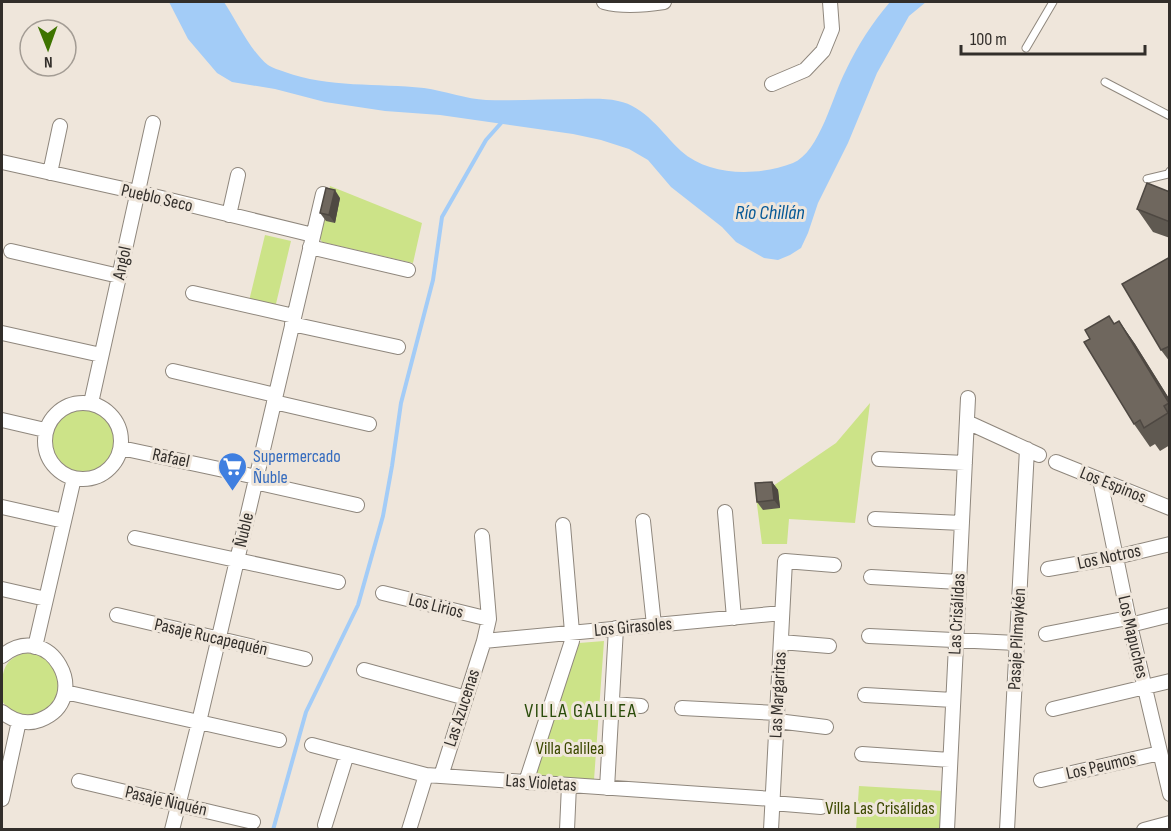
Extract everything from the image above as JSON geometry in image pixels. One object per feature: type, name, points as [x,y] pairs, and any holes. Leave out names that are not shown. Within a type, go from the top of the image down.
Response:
[{"type":"street","points":[[604,2],[617,5],[664,2]]},
{"type":"street","points":[[772,84],[805,70],[823,51],[832,29],[830,2]]},
{"type":"street","name":"Angol","points":[[91,403],[153,123]]},
{"type":"street","points":[[50,173],[60,126]]},
{"type":"street","name":"Pueblo Seco","points":[[2,162],[229,215],[408,270]]},
{"type":"street","points":[[229,215],[238,175]]},
{"type":"street","name":"Ñuble","points":[[172,830],[219,639],[322,194]]},
{"type":"street","points":[[11,251],[119,276]]},
{"type":"street","points":[[193,293],[398,347]]},
{"type":"street","points":[[2,333],[102,355]]},
{"type":"street","points":[[173,371],[369,424]]},
{"type":"street","name":"Las Crisálidas","points":[[947,830],[968,398]]},
{"type":"street","points":[[74,403],[91,403],[103,408],[114,419],[120,433],[121,447],[114,463],[104,473],[89,479],[74,478],[61,472],[50,462],[45,448],[45,430],[50,420],[61,409],[74,403]]},
{"type":"street","points":[[2,420],[45,430]]},
{"type":"street","name":"Pasaje Pilmaykén","points":[[967,422],[1033,452],[1017,642],[1007,830]]},
{"type":"street","name":"Rafael","points":[[121,447],[357,505]]},
{"type":"street","points":[[879,459],[965,463]]},
{"type":"street","name":"Los Espinos","points":[[1056,462],[1170,508]]},
{"type":"street","points":[[35,647],[74,478]]},
{"type":"street","name":"Los Mapuches","points":[[1100,480],[1144,687],[1162,746],[1170,794]]},
{"type":"street","points":[[2,507],[64,521]]},
{"type":"street","points":[[724,512],[734,618]]},
{"type":"street","points":[[875,519],[962,523]]},
{"type":"street","points":[[643,521],[654,625]]},
{"type":"street","points":[[526,782],[570,647],[572,633],[563,525]]},
{"type":"street","name":"Las Azucenas","points":[[441,776],[489,619],[482,536]]},
{"type":"street","points":[[135,538],[338,582]]},
{"type":"street","name":"Los Notros","points":[[1048,569],[1116,557],[1170,544]]},
{"type":"street","name":"Las Margaritas","points":[[771,830],[785,561],[834,564]]},
{"type":"street","points":[[871,577],[959,582]]},
{"type":"street","points":[[2,589],[46,599]]},
{"type":"street","name":"Los Lirios","points":[[383,593],[489,619]]},
{"type":"street","name":"Los Girasoles","points":[[484,640],[782,613]]},
{"type":"street","name":"Pasaje Rucapequén","points":[[117,615],[305,659]]},
{"type":"street","points":[[1046,634],[1170,615]]},
{"type":"street","points":[[607,788],[616,628]]},
{"type":"street","points":[[869,636],[1017,642]]},
{"type":"street","points":[[781,642],[829,646]]},
{"type":"street","points":[[2,656],[16,648],[35,647],[51,654],[62,667],[66,683],[62,700],[52,714],[27,722],[10,718],[2,712]]},
{"type":"street","points":[[364,670],[465,698]]},
{"type":"street","points":[[1053,709],[1170,681]]},
{"type":"street","points":[[65,692],[279,740]]},
{"type":"street","points":[[865,695],[953,700]]},
{"type":"street","points":[[612,704],[641,706]]},
{"type":"street","points":[[682,708],[777,717],[826,727]]},
{"type":"street","points":[[2,799],[5,764],[19,721]]},
{"type":"street","name":"Las Violetas","points":[[312,745],[426,775],[773,801],[821,807]]},
{"type":"street","name":"Los Peumos","points":[[1041,780],[1162,746]]},
{"type":"street","points":[[325,825],[347,754]]},
{"type":"street","points":[[862,754],[950,760]]},
{"type":"street","points":[[408,830],[426,775]]},
{"type":"street","name":"Pasaje Ñiquén","points":[[79,781],[253,822]]},
{"type":"street","points":[[567,830],[569,785]]},
{"type":"street","points":[[1144,830],[1170,823]]},
{"type":"lane","points":[[1026,48],[1053,2]]},
{"type":"lane","points":[[1104,82],[1170,116]]},
{"type":"lane","points":[[1147,179],[1168,174],[1170,171]]},
{"type":"green space","points":[[330,186],[422,223],[413,263],[322,242],[319,237]]},
{"type":"green space","points":[[265,235],[291,241],[275,308],[249,301]]},
{"type":"green space","points":[[870,403],[855,523],[789,519],[787,544],[762,544],[755,489],[773,486],[836,443]]},
{"type":"green space","points":[[82,405],[95,408],[107,415],[114,427],[117,440],[114,453],[107,465],[95,472],[82,475],[69,472],[57,465],[50,453],[47,440],[50,427],[57,415],[69,408]]},
{"type":"green space","name":"Villa Galilea","points":[[604,641],[594,780],[534,775],[579,643]]},
{"type":"green space","points":[[26,653],[35,654],[47,660],[53,667],[59,682],[57,696],[52,704],[37,714],[28,715],[9,709],[2,701],[3,676],[7,664]]},
{"type":"green space","name":"Villa Las Crisálidas","points":[[859,786],[944,791],[941,829],[856,830]]},
{"type":"water","name":"Río Chillán","points":[[169,2],[224,2],[250,44],[268,65],[301,77],[336,83],[424,88],[486,100],[608,99],[618,101],[637,108],[645,114],[681,151],[693,160],[720,170],[750,172],[780,167],[802,157],[818,135],[855,52],[883,10],[890,2],[926,2],[909,16],[877,73],[848,143],[818,203],[801,248],[778,260],[764,258],[736,242],[722,227],[671,187],[648,160],[629,149],[573,134],[440,115],[385,111],[325,102],[275,89],[232,82],[217,73],[188,39]]},
{"type":"building","points":[[1147,183],[1170,192],[1170,222],[1137,209]]},
{"type":"building","points":[[326,188],[335,190],[329,215],[320,213]]},
{"type":"building","points":[[1170,257],[1170,346],[1161,350],[1122,284]]},
{"type":"building","points":[[1109,316],[1114,324],[1119,321],[1169,403],[1164,406],[1168,413],[1144,428],[1140,420],[1134,424],[1084,342],[1090,339],[1085,330]]},
{"type":"building","points":[[772,482],[774,500],[757,502],[755,483]]},
{"type":"waterway","points":[[273,830],[306,712],[358,605],[383,516],[401,403],[433,280],[442,217],[486,140],[502,122]]},
{"type":"place","name":"Supermercado Ñuble","points":[[232,492]]},
{"type":"district","name":"VILLA GALILEA","points":[[581,711]]}]
